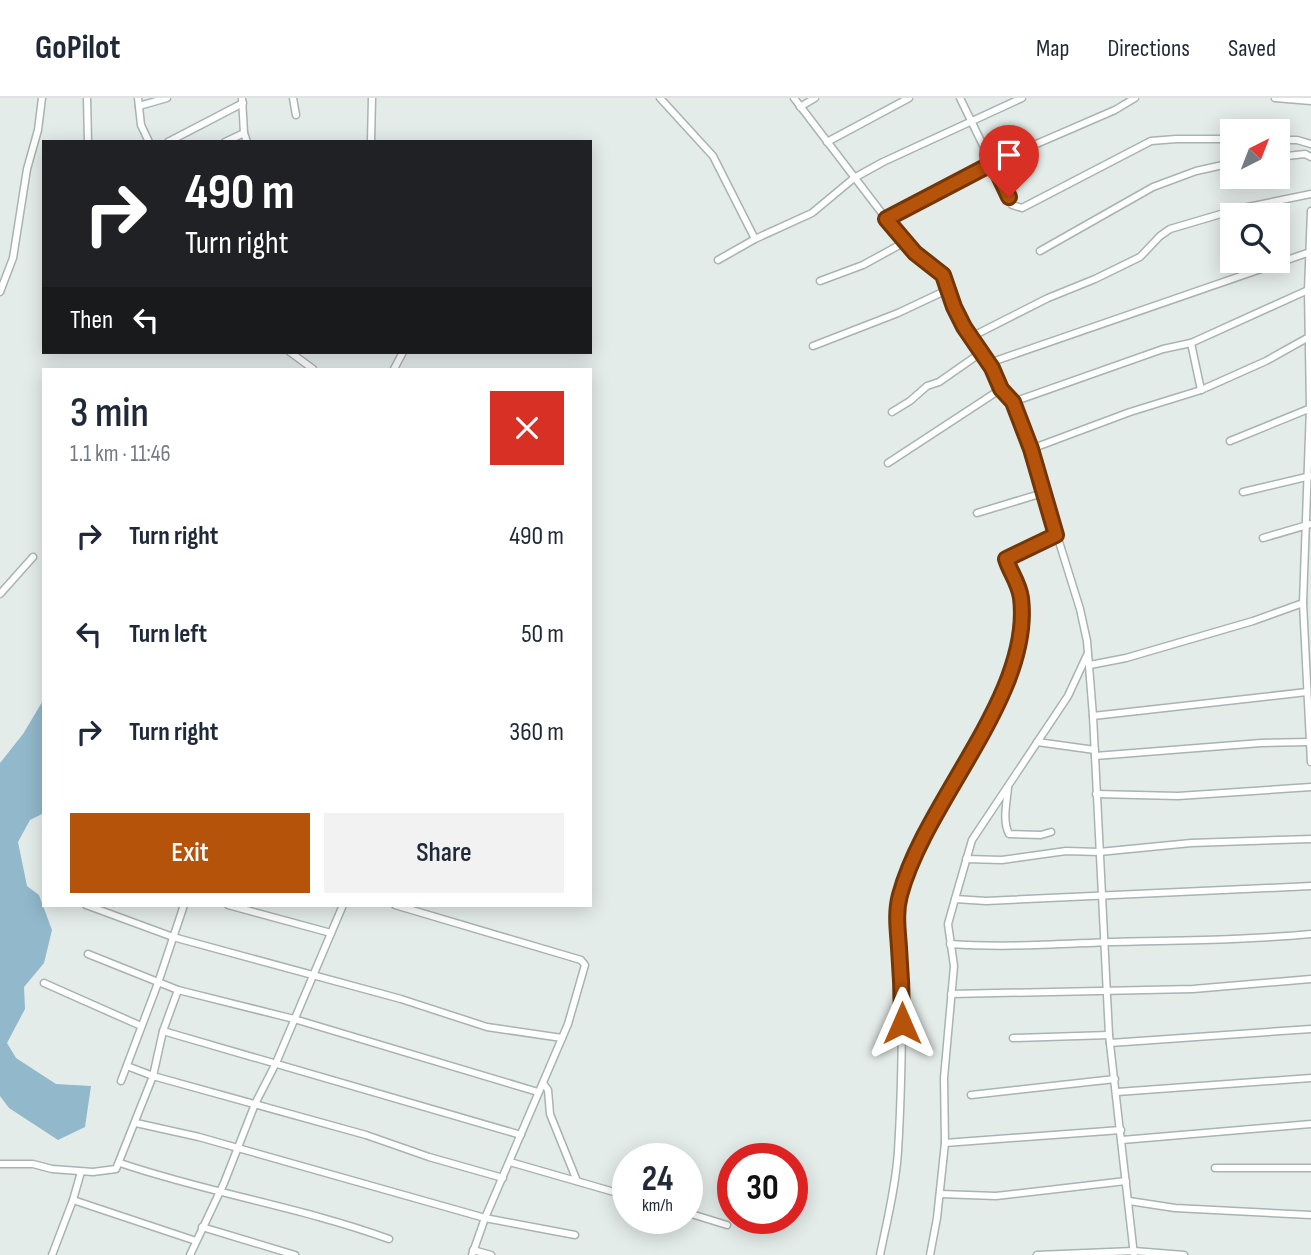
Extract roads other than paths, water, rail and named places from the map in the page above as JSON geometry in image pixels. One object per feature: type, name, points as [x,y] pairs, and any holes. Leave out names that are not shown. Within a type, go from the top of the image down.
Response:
[{"type":"street","points":[[0,292],[13,258],[42,98]]},
{"type":"street","points":[[87,98],[88,140]]},
{"type":"street","points":[[148,140],[141,125],[139,102],[167,98]]},
{"type":"street","points":[[293,98],[296,115]]},
{"type":"street","points":[[371,140],[372,98]]},
{"type":"street","points":[[660,98],[713,156],[755,239]]},
{"type":"street","points":[[794,98],[905,242],[943,275],[954,307],[989,363],[1001,389],[1013,402],[1031,449],[1080,609],[1090,665],[1109,1035],[1134,1253]]},
{"type":"street","points":[[800,107],[815,98]]},
{"type":"street","points":[[827,142],[909,98]]},
{"type":"street","points":[[960,98],[974,122],[1012,205],[1021,208],[1151,141],[1220,139]]},
{"type":"street","points":[[718,260],[755,239],[812,213],[854,178],[924,141],[974,122],[1023,98]]},
{"type":"street","points":[[886,219],[993,163],[1115,110],[1135,98]]},
{"type":"street","points":[[1275,98],[1311,101]]},
{"type":"street","points":[[172,140],[242,100],[246,140]]},
{"type":"street","points":[[229,140],[244,133]]},
{"type":"street","points":[[1290,141],[1311,145]]},
{"type":"street","points":[[1290,156],[1306,154],[1311,157]]},
{"type":"street","points":[[1040,251],[1153,187],[1196,171],[1220,166]]},
{"type":"street","points":[[971,337],[1048,298],[1140,257],[1170,229],[1238,209],[1311,194]]},
{"type":"street","points":[[1311,211],[1308,290],[1310,408],[1307,576],[1303,603],[1307,617],[1307,692],[1311,759]]},
{"type":"street","points":[[820,281],[863,265],[905,242]]},
{"type":"street","points":[[989,363],[1310,251]]},
{"type":"street","points":[[813,346],[898,313],[949,289]]},
{"type":"street","points":[[1013,402],[1163,349],[1191,343],[1308,290]]},
{"type":"street","points":[[1031,449],[1130,412],[1201,390],[1266,361],[1310,337]]},
{"type":"street","points":[[1191,343],[1201,390]]},
{"type":"street","points":[[892,412],[927,386],[939,382],[982,352]]},
{"type":"street","points":[[293,354],[312,368]]},
{"type":"street","points":[[888,463],[1001,389]]},
{"type":"street","points":[[1230,441],[1310,408]]},
{"type":"street","points":[[1243,492],[1308,477]]},
{"type":"street","points":[[977,513],[1043,493]]},
{"type":"street","points":[[1263,538],[1308,525]]},
{"type":"street","points":[[880,1255],[898,1152],[902,1001],[897,916],[900,895],[916,847],[993,711],[1016,660],[1022,634],[1021,597],[1015,576],[1006,559],[1056,535]]},
{"type":"street","points":[[0,594],[33,557]]},
{"type":"street","points":[[1090,665],[1126,658],[1253,621],[1303,603]]},
{"type":"street","points":[[930,1255],[945,1143],[944,1078],[954,966],[948,924],[975,833],[1068,696],[1088,652]]},
{"type":"street","points":[[1093,716],[1307,692]]},
{"type":"street","points":[[1037,742],[1095,753],[1310,742]]},
{"type":"street","points":[[1008,785],[1006,827],[1009,834],[1041,835],[1051,832]]},
{"type":"street","points":[[1096,794],[1178,796],[1311,787]]},
{"type":"street","points":[[966,859],[1002,860],[1066,850],[1099,852],[1191,843],[1311,839]]},
{"type":"street","points":[[955,899],[986,901],[1311,886]]},
{"type":"street","points":[[91,907],[173,937],[401,999],[487,1027],[562,1038]]},
{"type":"street","points":[[121,1081],[183,907]]},
{"type":"street","points":[[235,907],[331,933]]},
{"type":"street","points":[[190,1255],[342,907]]},
{"type":"street","points":[[402,907],[581,960],[585,965],[562,1038],[473,1252],[491,1255]]},
{"type":"street","points":[[950,944],[1103,943],[1269,938],[1311,934]]},
{"type":"street","points":[[88,954],[178,990],[293,1019],[538,1092]]},
{"type":"street","points":[[951,994],[1193,989],[1311,979]]},
{"type":"street","points":[[44,983],[141,1026]]},
{"type":"street","points":[[0,1172],[2,1164],[33,1164],[81,1172],[116,1170],[153,1076],[163,1031],[178,990]]},
{"type":"street","points":[[1110,1043],[1311,1029]]},
{"type":"street","points":[[163,1031],[521,1135]]},
{"type":"street","points":[[1013,1038],[1109,1035]]},
{"type":"street","points":[[127,1066],[153,1076],[366,1135],[429,1157],[503,1178]]},
{"type":"street","points":[[1117,1092],[1311,1077]]},
{"type":"street","points":[[971,1095],[1115,1079]]},
{"type":"street","points":[[542,1083],[548,1090],[550,1114],[577,1181]]},
{"type":"street","points":[[136,1123],[238,1148],[485,1218],[575,1235]]},
{"type":"street","points":[[1122,1140],[1311,1124]]},
{"type":"street","points":[[945,1143],[1121,1130]]},
{"type":"street","points":[[510,1162],[612,1191]]},
{"type":"street","points":[[120,1163],[167,1179],[220,1190],[351,1225],[389,1239]]},
{"type":"street","points":[[1215,1168],[1311,1168]]},
{"type":"street","points":[[52,1255],[81,1172]]},
{"type":"street","points":[[940,1194],[996,1196],[1126,1181]]},
{"type":"street","points":[[73,1200],[196,1241]]},
{"type":"street","points":[[1129,1201],[1175,1208],[1311,1215]]},
{"type":"street","points":[[202,1227],[295,1255]]},
{"type":"street","points":[[1037,1255],[1184,1255]]},
{"type":"water","points":[[42,702],[42,814],[30,820],[18,842],[27,886],[39,895],[52,930],[44,963],[24,987],[25,1009],[7,1043],[16,1058],[56,1084],[91,1086],[85,1127],[58,1140],[9,1108],[0,1096],[0,763],[23,734]]}]
